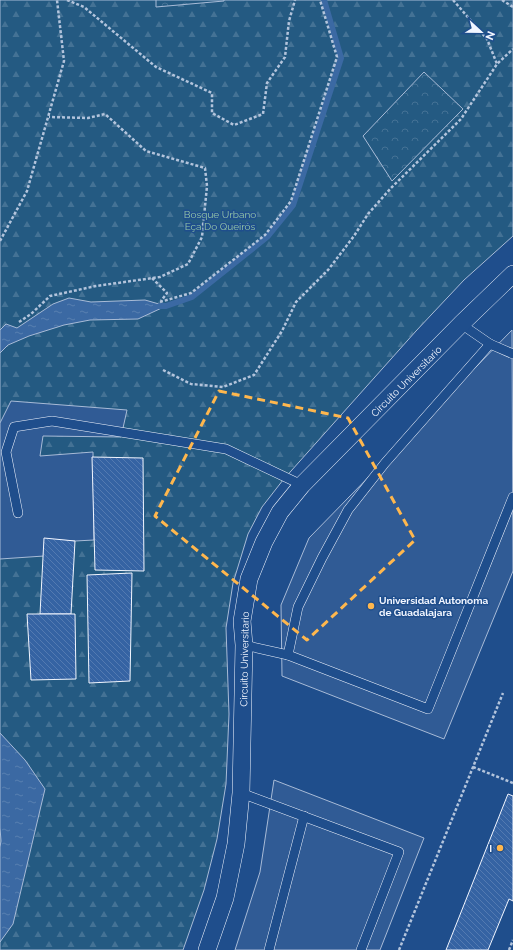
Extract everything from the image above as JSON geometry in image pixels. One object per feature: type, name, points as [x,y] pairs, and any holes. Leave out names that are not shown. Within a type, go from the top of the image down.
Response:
[{"type":"street","name":"Circuito Universitario","points":[[208,950],[225,898],[236,844],[241,793],[244,646],[242,621],[249,579],[264,542],[280,512],[302,485],[513,274]]},
{"type":"lane","points":[[462,324],[490,344],[513,354]]},
{"type":"lane","points":[[288,655],[298,608],[322,558],[348,510],[385,463],[490,344]]},
{"type":"lane","points":[[18,513],[6,452],[14,427],[52,421],[226,449],[302,485]]},
{"type":"lane","points":[[244,646],[288,655],[428,709],[513,498]]},
{"type":"lane","points":[[241,793],[398,852],[361,950]]},
{"type":"lane","points":[[269,950],[304,816]]},
{"type":"path","points":[[0,241],[27,191],[64,61],[57,0]]},
{"type":"path","points":[[67,0],[84,7],[156,67],[212,92],[212,113],[234,125],[263,114],[267,83],[285,57],[289,21],[295,0]]},
{"type":"path","points":[[152,278],[167,293],[160,302],[191,294],[265,235],[290,201],[337,57],[320,0]]},
{"type":"path","points":[[452,0],[487,39],[497,64]]},
{"type":"path","points":[[502,0],[513,7]]},
{"type":"path","points":[[163,370],[191,384],[223,387],[254,375],[282,331],[296,302],[328,270],[354,236],[368,214],[386,193],[461,119],[497,64],[513,49]]},
{"type":"path","points":[[19,322],[31,314],[50,296],[96,286],[160,277],[188,264],[202,237],[207,186],[205,168],[146,151],[105,114],[88,118],[49,117]]},
{"type":"path","points":[[400,950],[503,693]]},
{"type":"path","points":[[473,768],[513,783]]},
{"type":"path","points":[[509,950],[513,940]]},
{"type":"highlighted area","points":[[219,391],[348,418],[415,540],[307,640],[155,516]]},
{"type":"green space","name":"Bosque Urbano Eça Do Queirós","points":[[0,0],[513,0],[513,236],[464,280],[416,331],[283,480],[262,507],[248,534],[233,583],[226,628],[229,714],[226,784],[217,839],[204,890],[183,950],[0,950]]},
{"type":"green space","points":[[156,0],[224,0],[224,1],[156,7]]},
{"type":"green space","points":[[424,72],[463,109],[392,181],[363,136]]},
{"type":"shaded area","points":[[512,330],[513,571],[444,739],[282,676],[281,605],[309,538]]},
{"type":"shaded area","points":[[11,401],[127,410],[121,437],[43,436],[40,456],[93,452],[94,540],[75,541],[45,539],[44,556],[0,559],[0,423]]},
{"type":"shaded area","points":[[274,780],[424,838],[380,950],[235,950],[260,872]]},
{"type":"water","points":[[69,298],[91,302],[145,300],[166,306],[138,319],[90,320],[64,325],[29,336],[8,345],[0,353],[0,330],[6,324],[17,328],[53,304]]},
{"type":"water","points":[[0,733],[25,760],[45,789],[13,924],[0,942],[1,841]]},
{"type":"building","points":[[92,457],[143,458],[144,571],[95,570]]},
{"type":"building","points":[[44,538],[75,541],[71,614],[40,614]]},
{"type":"building","points":[[132,573],[130,681],[89,683],[87,575]]},
{"type":"building","points":[[27,614],[75,614],[76,679],[31,680]]},
{"type":"building","name":"I","points":[[508,794],[513,796],[513,901],[509,899],[488,950],[446,950]]},
{"type":"waterway","points":[[160,306],[166,306],[192,297],[267,237],[293,205],[341,58],[324,0]]},
{"type":"place","name":"Universidad Autonoma de Guadalajara","points":[[371,606]]},
{"type":"place","name":"I","points":[[500,848]]}]
